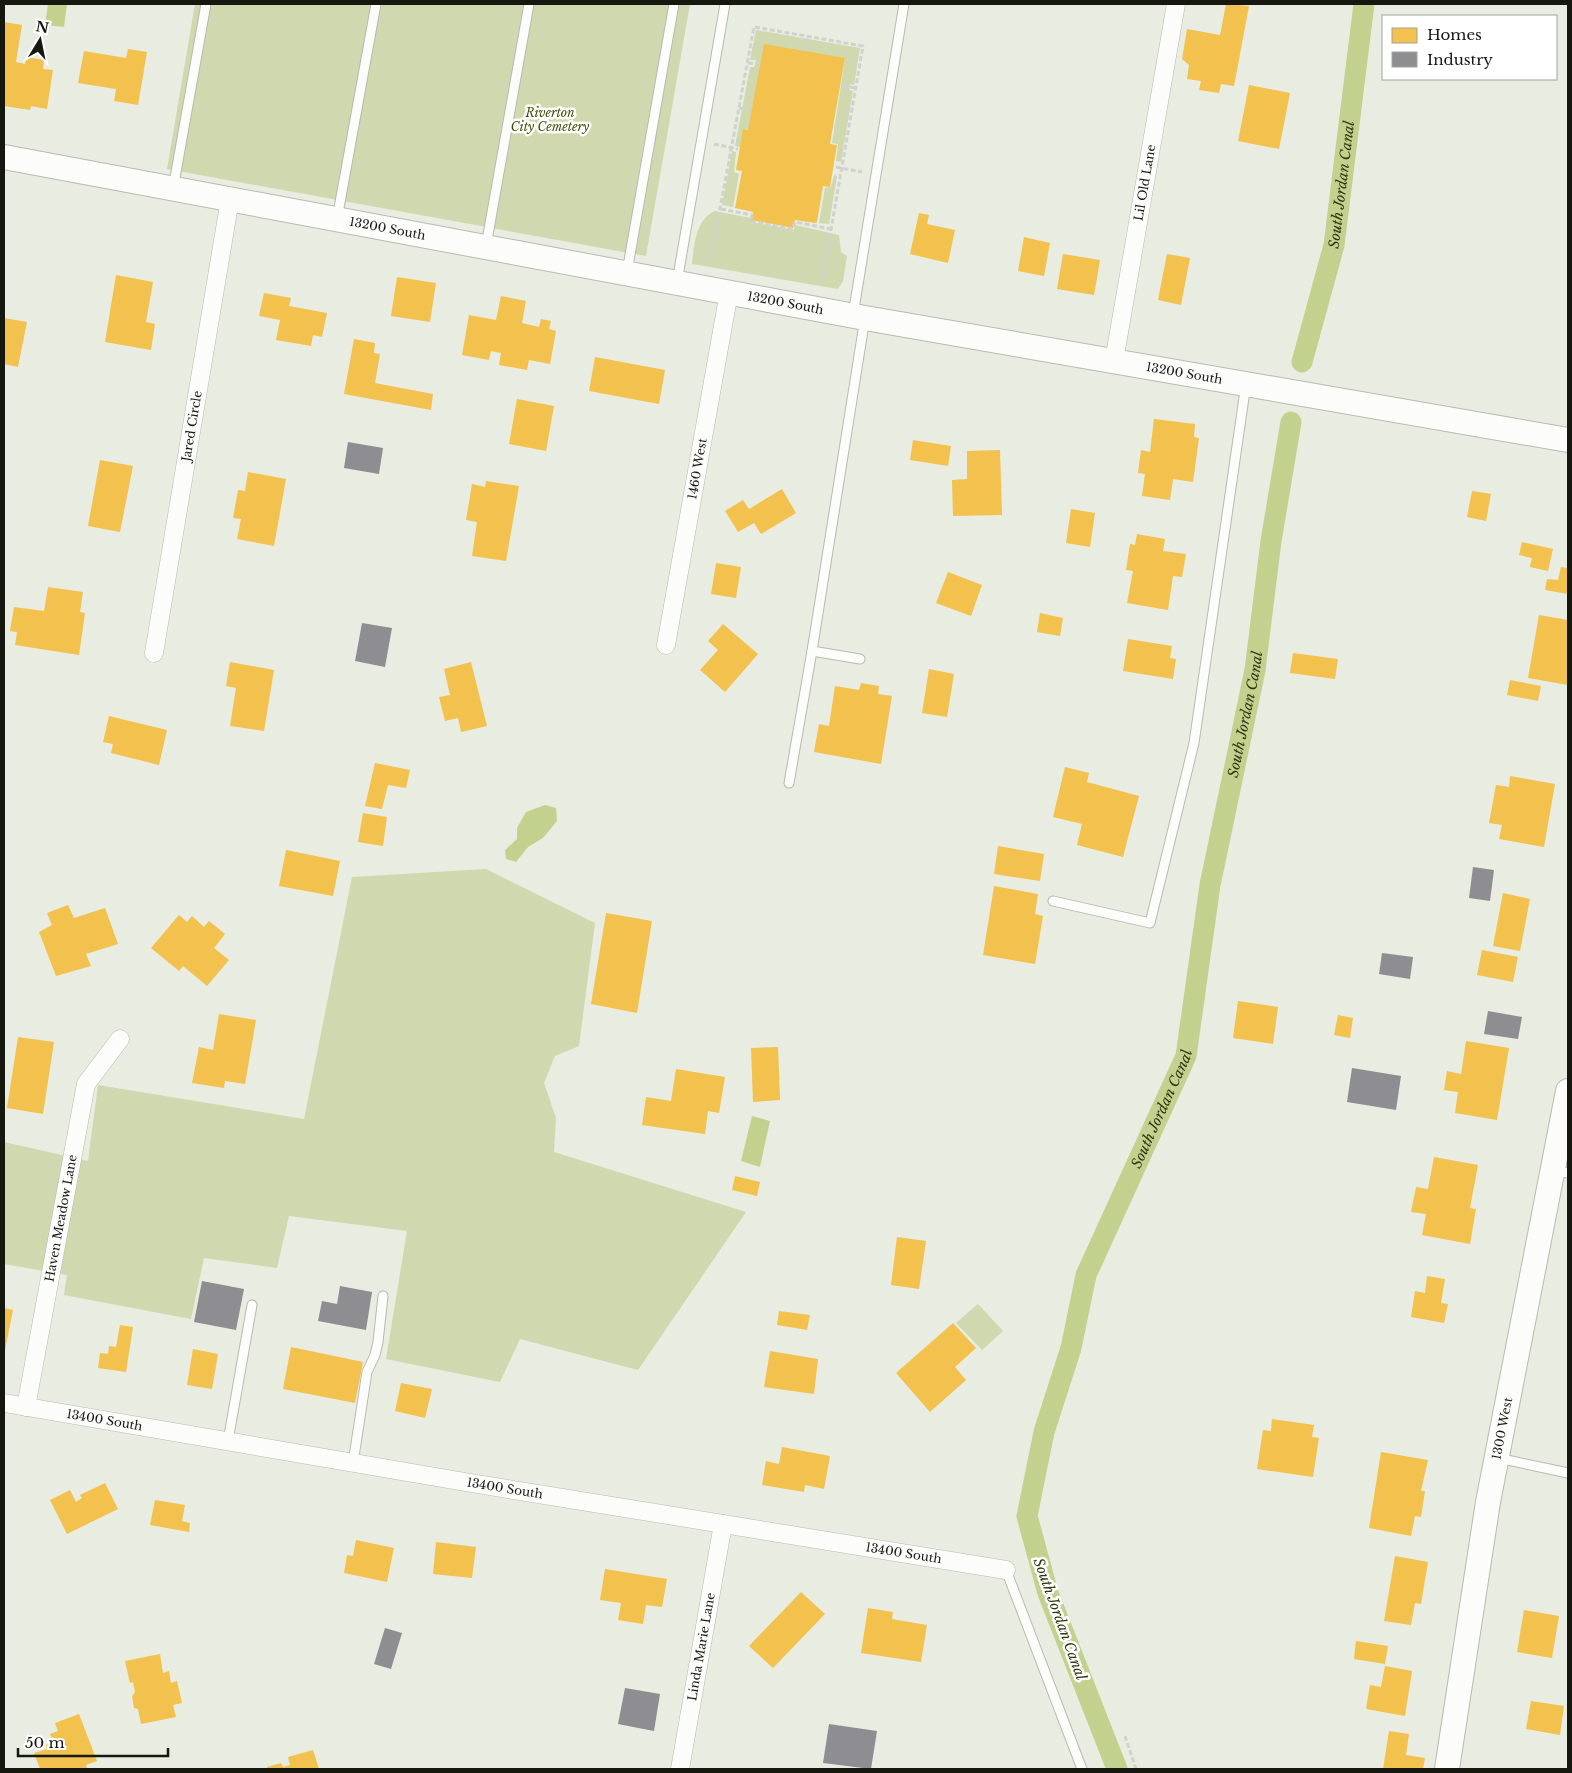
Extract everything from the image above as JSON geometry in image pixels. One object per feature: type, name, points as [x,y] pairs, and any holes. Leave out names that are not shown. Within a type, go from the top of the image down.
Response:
[{"type":"street","name":"Lil Old Lane","points":[[1114,361],[1176,4]]},
{"type":"street","name":"13200 South","points":[[4,157],[859,316],[1568,440]]},
{"type":"street","name":"Jared Circle","points":[[154,653],[230,199]]},
{"type":"street","name":"1460 West","points":[[666,645],[729,292]]},
{"type":"street","name":"Haven Meadow Lane","points":[[26,1407],[86,1084],[120,1039]]},
{"type":"street","name":"1300 West","points":[[1447,1769],[1488,1502],[1561,1171],[1567,1103]]},
{"type":"street","name":"13400 South","points":[[4,1403],[353,1463],[1006,1570]]},
{"type":"street","name":"Linda Marie Lane","points":[[680,1769],[723,1524]]},
{"type":"lane","points":[[173,189],[206,4]]},
{"type":"lane","points":[[337,219],[376,4]]},
{"type":"lane","points":[[486,246],[529,4]]},
{"type":"lane","points":[[627,273],[674,4]]},
{"type":"lane","points":[[676,282],[725,4]]},
{"type":"lane","points":[[788,782],[812,651],[904,4]]},
{"type":"lane","points":[[1053,901],[1150,923],[1194,743],[1246,384]]},
{"type":"lane","points":[[812,651],[860,659]]},
{"type":"lane","points":[[353,1463],[367,1372],[375,1355],[378,1342],[383,1296]]},
{"type":"lane","points":[[228,1441],[252,1305]]},
{"type":"lane","points":[[1497,1458],[1568,1474]]},
{"type":"lane","points":[[1006,1570],[1082,1769]]},
{"type":"path","points":[[710,262],[754,27],[808,36],[863,46],[822,281]]},
{"type":"path","points":[[805,51],[808,36]]},
{"type":"path","points":[[748,63],[759,64]]},
{"type":"path","points":[[842,86],[856,88]]},
{"type":"path","points":[[739,108],[750,110]]},
{"type":"path","points":[[712,144],[738,149]]},
{"type":"path","points":[[836,167],[862,172]]},
{"type":"path","points":[[721,209],[752,214],[751,221],[793,228],[794,222],[831,229]]},
{"type":"path","points":[[1125,1736],[1136,1769]]},
{"type":"green space","name":"Riverton City Cemetery","points":[[195,4],[690,4],[646,256],[167,169]]},
{"type":"green space","points":[[756,30],[860,48],[854,85],[850,84],[849,90],[853,91],[841,162],[836,161],[838,144],[832,143],[845,59],[749,130],[744,129],[740,147],[735,146],[750,67],[754,67],[756,60],[750,60]]},
{"type":"green space","points":[[732,151],[736,152],[734,172],[739,174],[733,207],[722,205]]},
{"type":"green space","points":[[834,175],[837,176],[829,224],[819,223],[825,188],[831,187]]},
{"type":"green space","points":[[715,211],[751,218],[751,222],[794,230],[795,225],[839,235],[841,252],[847,256],[843,281],[838,289],[692,264],[699,227],[708,215]]},
{"type":"green space","points":[[486,869],[595,923],[579,1046],[555,1056],[544,1083],[556,1118],[554,1152],[746,1212],[638,1370],[520,1339],[500,1382],[386,1359],[407,1231],[289,1216],[277,1268],[204,1258],[191,1319],[64,1295],[67,1275],[4,1264],[4,1142],[88,1161],[98,1085],[304,1119],[352,877]]},
{"type":"green space","points":[[978,1304],[1003,1331],[982,1350],[956,1323]]},
{"type":"shaded area","points":[[48,4],[67,4],[64,27],[45,25]]},
{"type":"shaded area","points":[[545,805],[556,808],[557,821],[543,838],[528,847],[516,862],[506,859],[505,850],[517,839],[517,828],[526,812]]},
{"type":"shaded area","points":[[752,1116],[770,1121],[760,1167],[741,1161]]},
{"type":"building: Homes","points":[[1226,4],[1249,6],[1234,86],[1221,84],[1219,93],[1199,90],[1201,81],[1187,79],[1189,65],[1182,59],[1187,29],[1220,35]]},
{"type":"building: Homes","points":[[4,22],[22,25],[16,62],[25,64],[26,57],[44,60],[43,69],[53,70],[47,109],[31,106],[30,110],[4,106]]},
{"type":"building: Homes","points":[[764,44],[845,58],[830,144],[837,145],[830,187],[823,186],[817,222],[795,220],[793,228],[751,220],[753,212],[735,208],[742,171],[736,170],[743,129],[748,130]]},
{"type":"building: Homes","points":[[128,49],[147,52],[138,105],[114,101],[116,89],[78,83],[84,51],[126,58]]},
{"type":"building: Homes","points":[[1249,85],[1290,93],[1279,149],[1238,141]]},
{"type":"building: Homes","points":[[919,213],[929,215],[927,224],[955,230],[948,263],[910,254]]},
{"type":"building: Homes","points":[[1024,237],[1050,243],[1044,276],[1018,271]]},
{"type":"building: Homes","points":[[1063,254],[1100,260],[1094,295],[1057,289]]},
{"type":"building: Homes","points":[[1167,254],[1190,258],[1181,305],[1158,300]]},
{"type":"building: Homes","points":[[116,275],[153,282],[146,322],[155,324],[151,350],[105,342]]},
{"type":"building: Homes","points":[[397,277],[436,283],[430,322],[391,316]]},
{"type":"building: Homes","points":[[264,293],[291,298],[289,306],[327,313],[322,337],[313,335],[311,346],[276,340],[280,320],[259,316]]},
{"type":"building: Homes","points":[[501,296],[526,301],[522,323],[539,327],[541,319],[551,321],[549,329],[556,331],[550,364],[529,360],[527,370],[499,365],[501,353],[491,351],[489,360],[462,355],[469,315],[496,320]]},
{"type":"building: Homes","points":[[4,318],[27,322],[18,367],[4,364]]},
{"type":"building: Homes","points":[[354,339],[375,343],[374,353],[380,354],[375,383],[433,394],[431,410],[344,394]]},
{"type":"building: Homes","points":[[595,357],[665,370],[659,404],[589,391]]},
{"type":"building: Homes","points":[[517,399],[554,406],[546,451],[509,444]]},
{"type":"building: Homes","points":[[1154,419],[1195,424],[1194,437],[1199,438],[1193,482],[1173,479],[1170,500],[1142,496],[1145,474],[1138,473],[1141,450],[1150,452]]},
{"type":"building: Homes","points":[[913,440],[951,446],[948,466],[910,460]]},
{"type":"building: Homes","points":[[1000,450],[1002,515],[953,516],[952,480],[967,479],[967,451]]},
{"type":"building: Homes","points":[[100,460],[133,466],[120,532],[88,526]]},
{"type":"building: Homes","points":[[248,472],[286,479],[274,546],[237,539],[241,519],[233,518],[238,490],[245,491]]},
{"type":"building: Homes","points":[[486,481],[519,486],[506,561],[472,556],[477,522],[466,520],[472,484],[485,487]]},
{"type":"building: Homes","points":[[782,489],[796,513],[761,534],[754,523],[738,532],[725,511],[743,500],[749,509]]},
{"type":"building: Homes","points":[[1472,491],[1491,494],[1486,521],[1467,517]]},
{"type":"building: Homes","points":[[1071,509],[1095,513],[1090,547],[1066,543]]},
{"type":"building: Homes","points":[[1137,534],[1165,539],[1163,551],[1186,554],[1182,577],[1173,576],[1168,610],[1127,603],[1133,571],[1126,570],[1130,544],[1135,545]]},
{"type":"building: Homes","points":[[1522,542],[1553,549],[1548,571],[1530,567],[1532,558],[1519,555]]},
{"type":"building: Homes","points":[[716,563],[741,567],[736,598],[711,594]]},
{"type":"building: Homes","points":[[1561,567],[1568,568],[1568,594],[1545,590],[1547,579],[1558,580]]},
{"type":"building: Homes","points":[[948,572],[982,585],[971,616],[936,603]]},
{"type":"building: Homes","points":[[48,587],[83,592],[80,612],[85,613],[79,655],[15,645],[17,632],[10,631],[14,607],[44,611]]},
{"type":"building: Homes","points":[[1040,613],[1063,618],[1060,636],[1037,632]]},
{"type":"building: Homes","points":[[1539,615],[1568,620],[1568,685],[1528,678]]},
{"type":"building: Homes","points":[[723,624],[758,654],[725,692],[700,670],[718,650],[708,641]]},
{"type":"building: Homes","points":[[1128,639],[1172,646],[1170,658],[1176,659],[1173,679],[1123,671]]},
{"type":"building: Homes","points":[[1293,653],[1338,659],[1335,679],[1290,673]]},
{"type":"building: Homes","points":[[230,662],[274,670],[264,731],[230,726],[236,688],[226,686]]},
{"type":"building: Homes","points":[[471,662],[487,726],[461,732],[458,718],[445,721],[439,697],[450,695],[444,669]]},
{"type":"building: Homes","points":[[929,669],[954,674],[947,717],[922,713]]},
{"type":"building: Homes","points":[[1510,680],[1541,686],[1538,701],[1507,695]]},
{"type":"building: Homes","points":[[861,683],[879,686],[878,694],[892,696],[881,764],[814,752],[819,724],[829,726],[835,686],[859,690]]},
{"type":"building: Homes","points":[[109,716],[167,730],[159,765],[111,753],[113,744],[103,742]]},
{"type":"building: Homes","points":[[375,763],[410,770],[406,788],[388,785],[382,809],[365,806]]},
{"type":"building: Homes","points":[[1065,767],[1089,773],[1087,782],[1139,796],[1123,857],[1077,845],[1082,824],[1053,817]]},
{"type":"building: Homes","points":[[1510,776],[1555,784],[1544,847],[1499,839],[1502,825],[1489,823],[1496,785],[1509,787]]},
{"type":"building: Homes","points":[[363,813],[387,817],[383,846],[358,842]]},
{"type":"building: Homes","points":[[998,846],[1044,854],[1040,881],[994,874]]},
{"type":"building: Homes","points":[[286,850],[340,861],[333,896],[279,886]]},
{"type":"building: Homes","points":[[994,886],[1038,894],[1035,914],[1043,916],[1035,964],[983,955]]},
{"type":"building: Homes","points":[[1503,893],[1530,899],[1520,951],[1493,946]]},
{"type":"building: Homes","points":[[68,905],[74,918],[105,908],[118,944],[86,954],[91,966],[56,976],[39,932],[52,925],[47,913]]},
{"type":"building: Homes","points":[[606,913],[652,921],[637,1013],[591,1004]]},
{"type":"building: Homes","points":[[179,915],[187,922],[192,916],[204,927],[209,921],[225,934],[214,948],[229,960],[207,986],[183,966],[179,971],[151,948]]},
{"type":"building: Homes","points":[[1482,950],[1518,957],[1513,982],[1477,975]]},
{"type":"building: Homes","points":[[1238,1001],[1278,1007],[1273,1044],[1233,1038]]},
{"type":"building: Homes","points":[[219,1014],[256,1020],[245,1084],[225,1081],[224,1088],[192,1083],[199,1047],[213,1050]]},
{"type":"building: Homes","points":[[1338,1015],[1353,1018],[1350,1038],[1334,1035]]},
{"type":"building: Homes","points":[[18,1037],[54,1042],[43,1114],[7,1108]]},
{"type":"building: Homes","points":[[1466,1041],[1509,1048],[1497,1120],[1455,1113],[1458,1092],[1444,1090],[1447,1071],[1461,1074]]},
{"type":"building: Homes","points":[[778,1047],[780,1100],[753,1102],[751,1048]]},
{"type":"building: Homes","points":[[676,1069],[725,1077],[719,1113],[708,1111],[705,1134],[642,1125],[646,1097],[671,1101]]},
{"type":"building: Homes","points":[[1434,1157],[1478,1165],[1470,1208],[1476,1209],[1470,1244],[1422,1235],[1426,1214],[1411,1212],[1416,1187],[1428,1189]]},
{"type":"building: Homes","points":[[735,1176],[760,1182],[757,1196],[732,1190]]},
{"type":"building: Homes","points":[[897,1237],[926,1241],[919,1289],[891,1285]]},
{"type":"building: Homes","points":[[1427,1276],[1445,1279],[1441,1303],[1448,1304],[1444,1323],[1411,1317],[1415,1291],[1425,1293]]},
{"type":"building: Homes","points":[[4,1308],[13,1310],[5,1350],[4,1350]]},
{"type":"building: Homes","points":[[779,1311],[810,1315],[807,1330],[777,1325]]},
{"type":"building: Homes","points":[[953,1323],[976,1348],[955,1367],[966,1380],[930,1412],[896,1373]]},
{"type":"building: Homes","points":[[120,1325],[133,1327],[126,1372],[98,1368],[100,1353],[108,1354],[109,1346],[116,1347]]},
{"type":"building: Homes","points":[[291,1347],[363,1362],[355,1403],[283,1389]]},
{"type":"building: Homes","points":[[193,1349],[218,1354],[212,1389],[187,1385]]},
{"type":"building: Homes","points":[[770,1351],[818,1359],[814,1394],[764,1387]]},
{"type":"building: Homes","points":[[401,1383],[432,1389],[425,1418],[395,1411]]},
{"type":"building: Homes","points":[[1272,1419],[1314,1425],[1312,1437],[1319,1438],[1313,1477],[1257,1469],[1263,1430],[1271,1431]]},
{"type":"building: Homes","points":[[782,1447],[830,1456],[824,1489],[805,1485],[804,1492],[762,1485],[766,1461],[779,1464]]},
{"type":"building: Homes","points":[[1381,1452],[1428,1460],[1421,1491],[1425,1491],[1421,1517],[1415,1516],[1411,1536],[1369,1528]]},
{"type":"building: Homes","points":[[105,1483],[118,1509],[67,1534],[50,1500],[70,1490],[76,1502],[82,1498],[80,1495]]},
{"type":"building: Homes","points":[[155,1500],[185,1505],[182,1521],[190,1523],[189,1532],[150,1525]]},
{"type":"building: Homes","points":[[356,1540],[394,1548],[387,1582],[344,1573],[347,1555],[353,1556]]},
{"type":"building: Homes","points":[[436,1542],[476,1547],[472,1578],[433,1574]]},
{"type":"building: Homes","points":[[1395,1556],[1428,1562],[1421,1604],[1415,1603],[1411,1625],[1384,1621]]},
{"type":"building: Homes","points":[[605,1569],[667,1579],[662,1607],[646,1605],[643,1624],[618,1620],[621,1603],[600,1600]]},
{"type":"building: Homes","points":[[801,1592],[825,1614],[773,1668],[749,1646]]},
{"type":"building: Homes","points":[[868,1608],[893,1612],[892,1619],[927,1625],[921,1662],[861,1653]]},
{"type":"building: Homes","points":[[1524,1610],[1559,1616],[1552,1658],[1517,1652]]},
{"type":"building: Homes","points":[[1356,1641],[1388,1646],[1385,1664],[1354,1659]]},
{"type":"building: Homes","points":[[160,1654],[163,1673],[169,1671],[171,1683],[177,1681],[182,1703],[173,1705],[176,1717],[141,1724],[138,1709],[134,1708],[132,1696],[135,1692],[133,1682],[130,1683],[125,1661]]},
{"type":"building: Homes","points":[[1385,1666],[1412,1671],[1405,1716],[1366,1709],[1370,1685],[1381,1687]]},
{"type":"building: Homes","points":[[1531,1701],[1564,1706],[1560,1735],[1526,1729]]},
{"type":"building: Homes","points":[[79,1714],[97,1761],[86,1765],[87,1769],[40,1769],[34,1753],[47,1749],[46,1745],[53,1742],[50,1734],[58,1731],[55,1723]]},
{"type":"building: Homes","points":[[1389,1731],[1409,1734],[1406,1755],[1425,1758],[1423,1769],[1383,1769]]},
{"type":"building: Homes","points":[[313,1750],[319,1769],[267,1769],[267,1767],[281,1763],[283,1767],[290,1765],[288,1757]]},
{"type":"building: Industry","points":[[348,442],[383,448],[379,474],[344,468]]},
{"type":"building: Industry","points":[[362,623],[392,628],[385,667],[355,661]]},
{"type":"building: Industry","points":[[1473,867],[1494,870],[1490,901],[1469,898]]},
{"type":"building: Industry","points":[[1382,953],[1413,957],[1410,979],[1379,974]]},
{"type":"building: Industry","points":[[1488,1011],[1522,1017],[1518,1039],[1484,1034]]},
{"type":"building: Industry","points":[[1352,1068],[1401,1076],[1396,1110],[1347,1102]]},
{"type":"building: Industry","points":[[202,1281],[244,1289],[236,1330],[194,1322]]},
{"type":"building: Industry","points":[[340,1286],[372,1292],[366,1330],[318,1321],[322,1301],[337,1304]]},
{"type":"building: Industry","points":[[385,1628],[402,1633],[391,1669],[374,1664]]},
{"type":"building: Industry","points":[[625,1688],[660,1694],[654,1731],[618,1724]]},
{"type":"building: Industry","points":[[829,1724],[877,1731],[871,1769],[823,1763]]},
{"type":"waterway","name":"South Jordan Canal","points":[[1302,362],[1334,245],[1364,4]]},
{"type":"waterway","name":"South Jordan Canal","points":[[1117,1769],[1048,1593],[1027,1516],[1044,1432],[1071,1348],[1086,1275],[1186,1056],[1210,885],[1255,670],[1271,541],[1291,422]]}]
